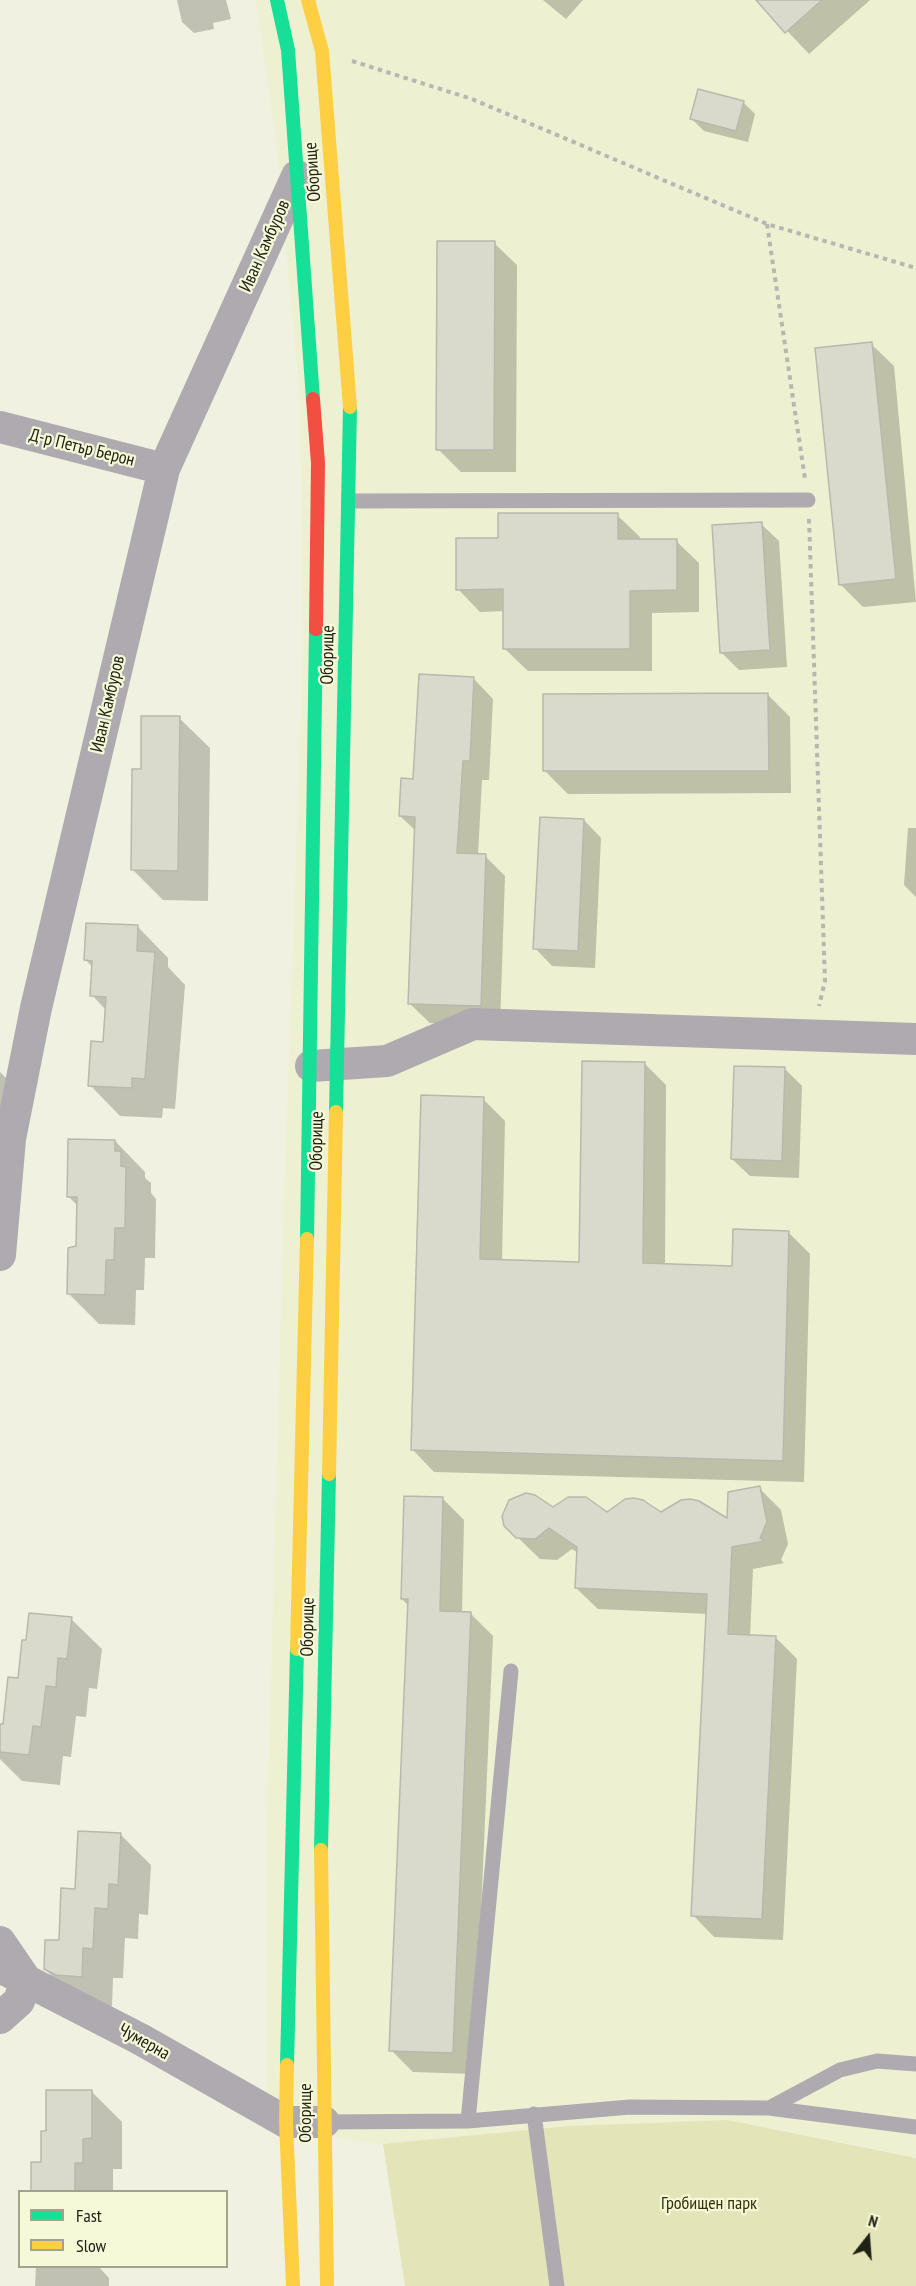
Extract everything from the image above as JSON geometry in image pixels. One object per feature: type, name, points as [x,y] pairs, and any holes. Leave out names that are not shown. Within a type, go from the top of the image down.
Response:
[{"type":"main road","name":"Оборище","points":[[277,0],[288,50],[318,463],[324,1065],[321,1827],[327,2286]]},
{"type":"main road","name":"Оборище","points":[[293,2286],[286,2122],[324,1065],[351,417],[322,51],[308,0]]},
{"type":"street","name":"Иван Камбуров","points":[[0,1255],[5,1139],[164,469],[297,176]]},
{"type":"street","name":"Д-р Петър Берон","points":[[0,428],[164,469]]},
{"type":"street","points":[[324,1065],[387,1061],[473,1024],[916,1039]]},
{"type":"street","points":[[0,1942],[13,1973],[19,2001],[0,2018]]},
{"type":"street","name":"Чумерна","points":[[13,1973],[140,2039],[286,2122]]},
{"type":"street","points":[[286,2122],[324,2122]]},
{"type":"lane","points":[[349,501],[808,500]]},
{"type":"lane","points":[[468,2121],[511,1671]]},
{"type":"lane","points":[[769,2108],[840,2070],[877,2061],[916,2064]]},
{"type":"lane","points":[[324,2122],[468,2121],[630,2107],[769,2108],[916,2127]]},
{"type":"lane","points":[[534,2115],[557,2286]]},
{"type":"path","points":[[322,51],[472,99],[767,224],[916,268]]},
{"type":"path","points":[[767,224],[808,500],[825,981],[812,1034]]},
{"type":"shaded area","points":[[256,0],[916,0],[916,2157],[728,2120],[383,2144],[267,2129],[267,1820],[284,1200],[303,651],[300,401],[276,141]]},
{"type":"green space","name":"Гробищен парк","points":[[728,2120],[916,2158],[916,2286],[405,2286],[383,2144],[569,2126]]},
{"type":"building","points":[[756,0],[822,0],[785,33]]},
{"type":"building","points":[[698,89],[744,101],[736,131],[690,119]]},
{"type":"building","points":[[437,241],[495,241],[494,450],[436,450]]},
{"type":"building","points":[[872,342],[896,579],[839,585],[815,348]]},
{"type":"building","points":[[498,513],[618,513],[618,539],[677,539],[677,590],[630,591],[630,649],[503,649],[503,589],[456,590],[456,538],[498,538]]},
{"type":"building","points":[[762,522],[770,650],[720,653],[712,525]]},
{"type":"building","points":[[419,674],[474,677],[470,761],[463,761],[457,853],[486,854],[481,1006],[408,1004],[415,817],[399,816],[401,778],[413,779]]},
{"type":"building","points":[[768,693],[769,771],[543,771],[543,694]]},
{"type":"building","points":[[141,716],[180,716],[178,871],[131,870],[132,769],[141,769]]},
{"type":"building","points":[[540,817],[584,819],[578,951],[533,949]]},
{"type":"building","points":[[86,923],[138,925],[137,951],[155,952],[145,1079],[132,1078],[132,1088],[88,1086],[91,1041],[103,1042],[106,997],[90,996],[92,961],[84,960]]},
{"type":"building","points":[[582,1061],[645,1062],[643,1263],[732,1266],[733,1229],[789,1231],[783,1461],[411,1450],[421,1095],[484,1097],[480,1259],[579,1262]]},
{"type":"building","points":[[734,1066],[785,1067],[782,1161],[731,1159]]},
{"type":"building","points":[[68,1139],[115,1140],[115,1151],[121,1151],[121,1166],[126,1167],[125,1228],[115,1228],[114,1260],[106,1260],[105,1295],[67,1294],[68,1248],[76,1246],[77,1197],[67,1197]]},
{"type":"building","points":[[760,1486],[767,1522],[760,1538],[765,1541],[732,1547],[728,1634],[776,1636],[762,1919],[691,1916],[707,1594],[575,1588],[577,1547],[549,1528],[535,1539],[516,1538],[504,1526],[502,1516],[509,1500],[526,1493],[535,1495],[553,1507],[568,1497],[586,1497],[607,1512],[625,1499],[643,1500],[661,1512],[681,1500],[690,1499],[699,1501],[727,1518],[728,1492]]},
{"type":"building","points":[[404,1496],[443,1497],[440,1611],[471,1612],[453,2053],[389,2051],[408,1599],[401,1599]]},
{"type":"building","points":[[29,1613],[72,1617],[67,1659],[58,1658],[56,1687],[46,1686],[41,1727],[33,1726],[29,1755],[0,1752],[0,1724],[3,1724],[8,1677],[18,1678],[22,1640],[26,1640]]},
{"type":"building","points":[[78,1831],[121,1833],[118,1885],[109,1884],[108,1909],[95,1908],[93,1949],[83,1948],[82,1977],[56,1975],[44,1969],[45,1940],[59,1940],[61,1888],[75,1889]]},
{"type":"building","points":[[46,2090],[92,2090],[92,2138],[83,2139],[83,2163],[75,2163],[75,2190],[31,2190],[31,2162],[41,2162],[41,2131],[46,2131]]},
{"type":"traffic: fast","points":[[277,0],[288,50],[313,399]]},
{"type":"traffic: fast","points":[[336,1112],[350,407]]},
{"type":"traffic: fast","points":[[307,1239],[316,629]]},
{"type":"traffic: fast","points":[[321,1850],[329,1474]]},
{"type":"traffic: fast","points":[[287,2065],[297,1649]]},
{"type":"traffic: slow","points":[[308,0],[322,51],[350,407]]},
{"type":"traffic: slow","points":[[329,1474],[336,1112]]},
{"type":"traffic: slow","points":[[297,1649],[307,1239]]},
{"type":"traffic: slow","points":[[321,1850],[327,2286]]},
{"type":"traffic: slow","points":[[287,2065],[286,2122],[293,2286]]},
{"type":"traffic: jam","points":[[313,399],[318,463],[316,629]]}]
